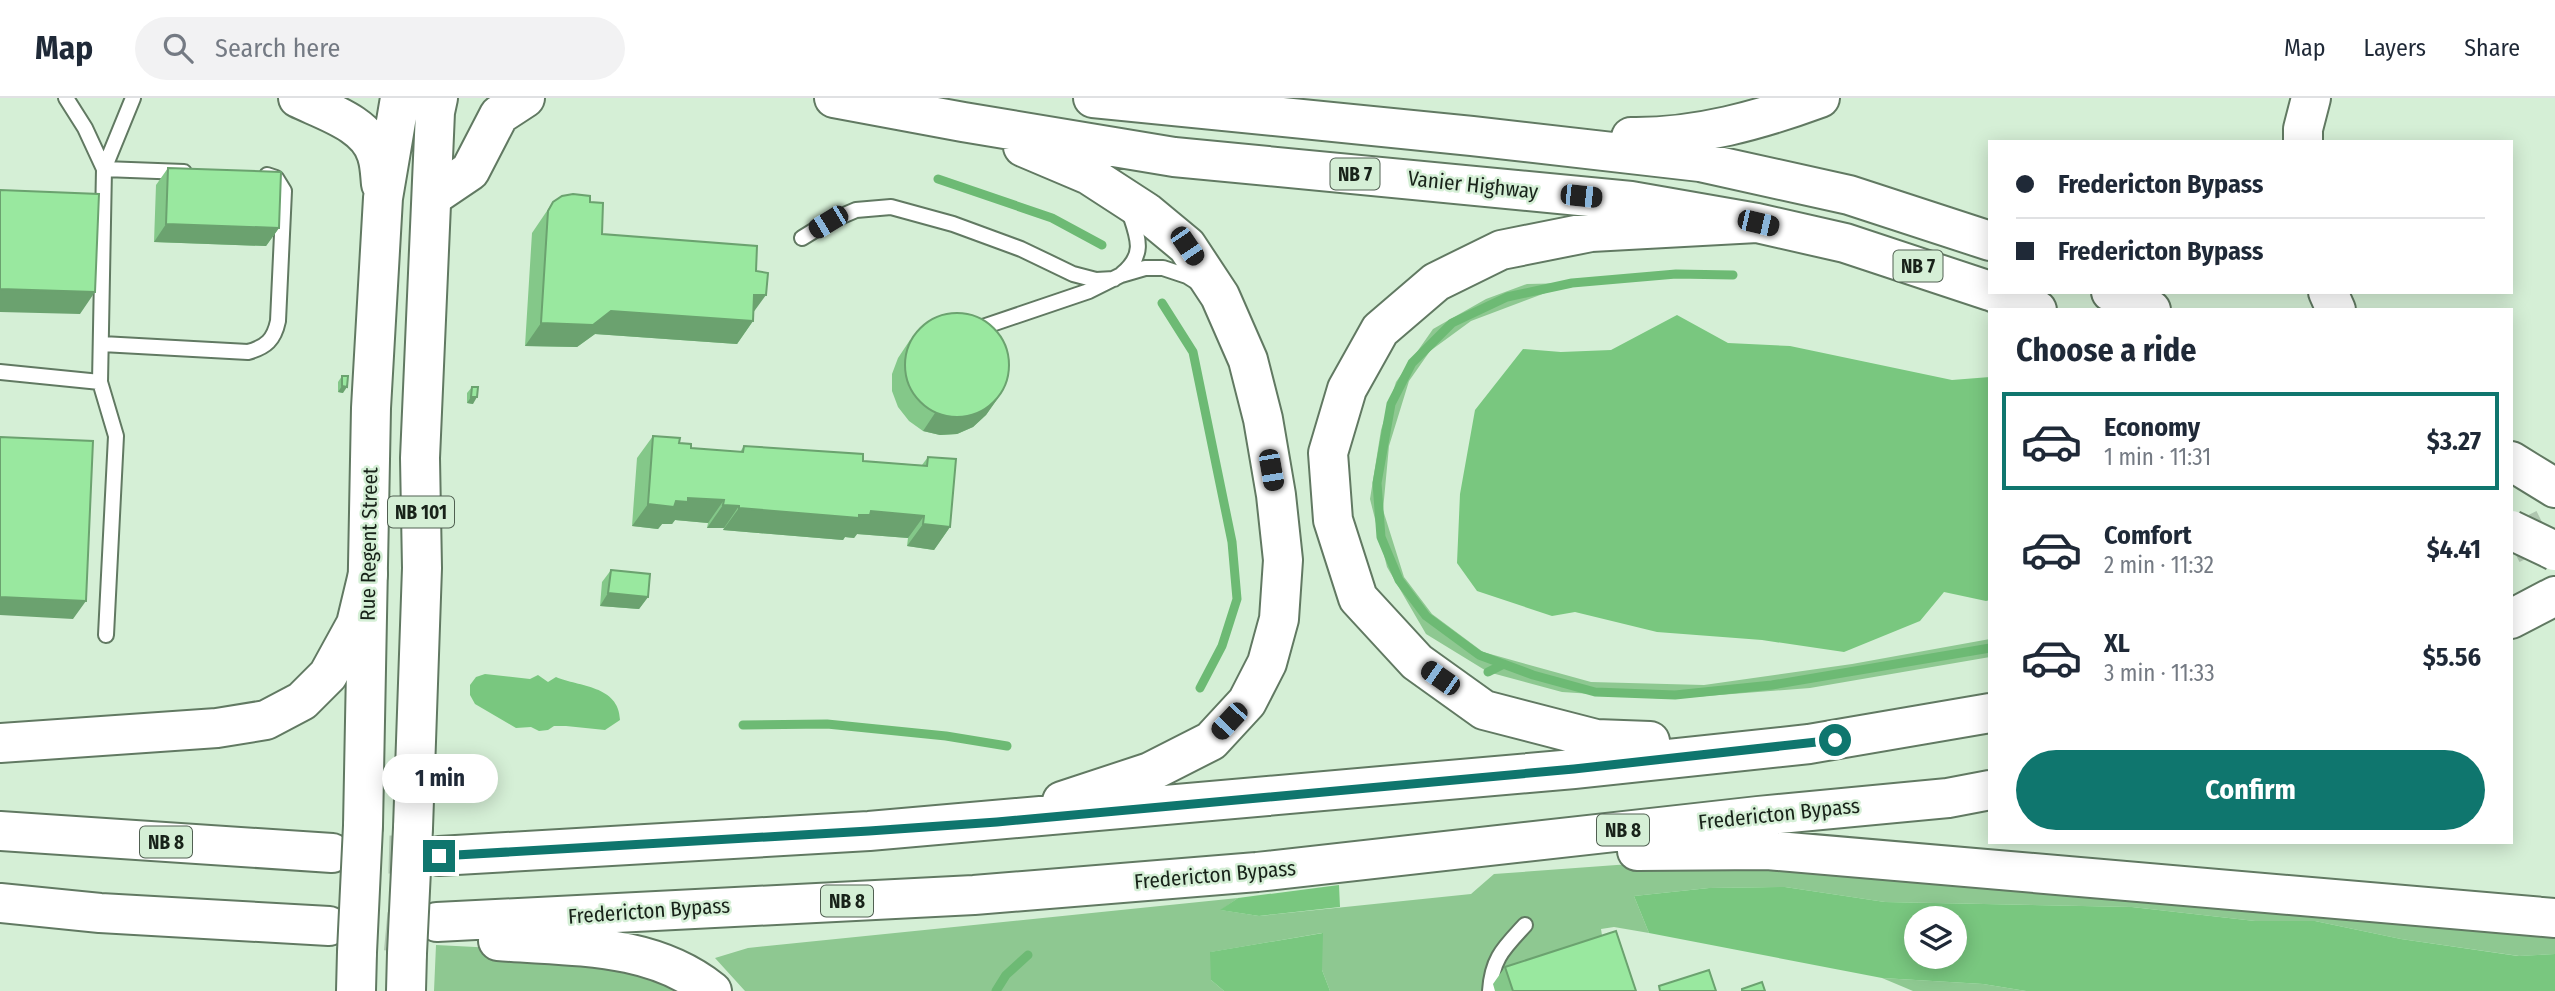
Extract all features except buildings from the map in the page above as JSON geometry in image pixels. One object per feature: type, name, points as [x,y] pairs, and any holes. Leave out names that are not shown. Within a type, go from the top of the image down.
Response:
[{"type":"main road","points":[[298,98],[351,124],[368,136],[377,154],[383,198]]},
{"type":"main road","name":"Rue Regent Street","points":[[356,991],[363,826],[371,408],[383,198],[400,98]]},
{"type":"main road","name":"NB 101","points":[[406,991],[427,937],[414,828],[422,568],[420,458],[435,112],[438,98]]},
{"type":"main road","points":[[433,197],[470,171],[499,115],[524,98]]},
{"type":"main road","name":"NB 7","points":[[1093,98],[1700,162],[1849,195],[1988,240]]},
{"type":"main road","points":[[1472,136],[1653,137],[1730,126],[1820,98]]},
{"type":"main road","points":[[2303,140],[2303,129],[2312,98]]},
{"type":"main road","name":"Vanier Highway","points":[[850,101],[951,110],[1174,157],[1631,201],[1758,223],[1845,243],[1988,291]]},
{"type":"main road","points":[[951,110],[1089,175],[1146,212],[1187,246],[1220,296],[1248,360],[1263,419],[1276,495],[1283,560],[1279,619],[1267,663],[1247,702],[1211,741],[1150,772],[997,822]]},
{"type":"main road","points":[[1758,223],[1591,232],[1501,250],[1436,282],[1380,330],[1347,389],[1328,453],[1333,520],[1358,598],[1418,662],[1484,710],[1596,740],[1809,744]]},
{"type":"main road","name":"Vanier Highway","points":[[1997,294],[2031,308]]},
{"type":"main road","points":[[2115,294],[2147,308]]},
{"type":"main road","points":[[2513,462],[2555,490]]},
{"type":"main road","points":[[2513,475],[2555,490]]},
{"type":"main road","points":[[2513,531],[2555,551]]},
{"type":"main road","points":[[0,743],[217,728],[266,720],[302,701],[328,675],[356,624],[368,574]]},
{"type":"main road","points":[[2513,618],[2555,596]]},
{"type":"main road","points":[[439,856],[997,822],[1574,769],[1809,744],[1988,713]]},
{"type":"main road","name":"Fredericton Bypass","points":[[427,937],[1257,872],[1731,819],[1948,798],[1988,790]]},
{"type":"main road","name":"NB 8","points":[[0,831],[332,853]]},
{"type":"main road","points":[[1257,872],[1633,851],[1767,850],[2555,918]]},
{"type":"main road","points":[[0,903],[100,913],[330,926]]},
{"type":"main road","points":[[427,937],[595,946],[656,960],[712,991]]},
{"type":"lane","points":[[66,98],[85,128],[104,169]]},
{"type":"lane","points":[[106,635],[116,436],[100,382],[104,169],[133,98]]},
{"type":"lane","points":[[104,169],[192,172]]},
{"type":"lane","points":[[102,344],[248,352],[260,349],[269,342],[276,332],[278,321],[284,191],[276,178],[256,175]]},
{"type":"lane","points":[[802,238],[828,222],[856,210],[891,207],[965,228],[1021,249],[1073,274],[1096,280],[1117,277],[1133,265],[1138,255],[1138,238],[1125,198]]},
{"type":"lane","points":[[960,333],[998,323],[1040,306],[1089,291],[1117,277],[1144,268],[1163,268],[1187,276],[1220,296]]},
{"type":"lane","points":[[984,343],[998,323]]},
{"type":"lane","points":[[0,372],[100,382]]},
{"type":"lane","points":[[1490,991],[1500,952],[1525,925]]},
{"type":"green space","points":[[1572,283],[1471,321],[1430,351],[1409,381],[1389,446],[1383,510],[1404,577],[1432,614],[1483,652],[1591,682],[1704,685],[1852,664],[1988,639],[1988,657],[1810,688],[1668,699],[1562,692],[1488,672],[1426,634],[1387,567],[1370,499],[1381,430],[1396,382],[1433,329],[1486,299],[1527,284]]},
{"type":"green space","points":[[1677,315],[1728,343],[1790,346],[1952,380],[1988,377],[1988,600],[1944,592],[1920,621],[1844,652],[1762,640],[1657,632],[1575,612],[1552,616],[1477,591],[1457,563],[1460,494],[1475,410],[1523,349],[1561,352],[1611,350]]},
{"type":"green space","points":[[485,674],[530,679],[538,675],[548,682],[556,677],[596,689],[613,700],[620,720],[605,730],[566,726],[554,726],[539,731],[531,727],[516,728],[475,704],[470,695],[470,685],[476,677]]},
{"type":"green space","points":[[1711,862],[2555,930],[2555,954],[2519,956],[2401,939],[2315,921],[2255,921],[2132,907],[1885,902],[1785,887],[1709,888],[1634,896],[1649,933],[1614,927],[1601,929],[1604,948],[1495,991],[1330,991],[1322,970],[1322,933],[1211,952],[1211,980],[1224,991],[745,991],[715,958],[748,948],[1238,898],[1221,910],[1259,916],[1471,894],[1494,874],[1644,863]]},
{"type":"green space","points":[[1339,885],[1340,907],[1259,916],[1220,910],[1238,898]]},
{"type":"green space","points":[[1785,887],[1885,902],[2132,907],[2255,921],[2315,921],[2401,939],[2518,956],[2555,954],[2555,991],[2026,991],[1983,984],[1882,978],[1649,933],[1634,896],[1709,888]]},
{"type":"green space","points":[[1323,933],[1322,970],[1330,991],[1224,991],[1211,980],[1210,952]]},
{"type":"green space","points":[[436,945],[576,952],[684,991],[434,991]]},
{"type":"green space","points":[[1882,978],[1983,984],[2026,991],[1913,991]]},
{"type":"waterway","points":[[938,179],[1052,218],[1102,245]]},
{"type":"waterway","points":[[1733,275],[1676,274],[1572,283],[1507,297],[1452,323],[1412,363],[1391,404],[1377,483],[1381,537],[1399,580],[1426,616],[1479,655],[1533,675],[1595,692],[1675,695],[1772,685],[1988,648]]},
{"type":"waterway","points":[[1162,303],[1193,352],[1232,542],[1237,599],[1222,646],[1200,688]]},
{"type":"waterway","points":[[1488,672],[1504,664]]},
{"type":"waterway","points":[[743,725],[827,724],[946,736],[1007,746]]},
{"type":"waterway","points":[[996,991],[1006,975],[1028,955]]},
{"type":"tunnel","points":[[2513,544],[2555,523]]},
{"type":"tunnel","points":[[332,853],[439,856]]},
{"type":"tunnel","points":[[329,926],[437,936]]},
{"type":"route","points":[[439,856],[997,822],[1574,769],[1835,740]]}]
